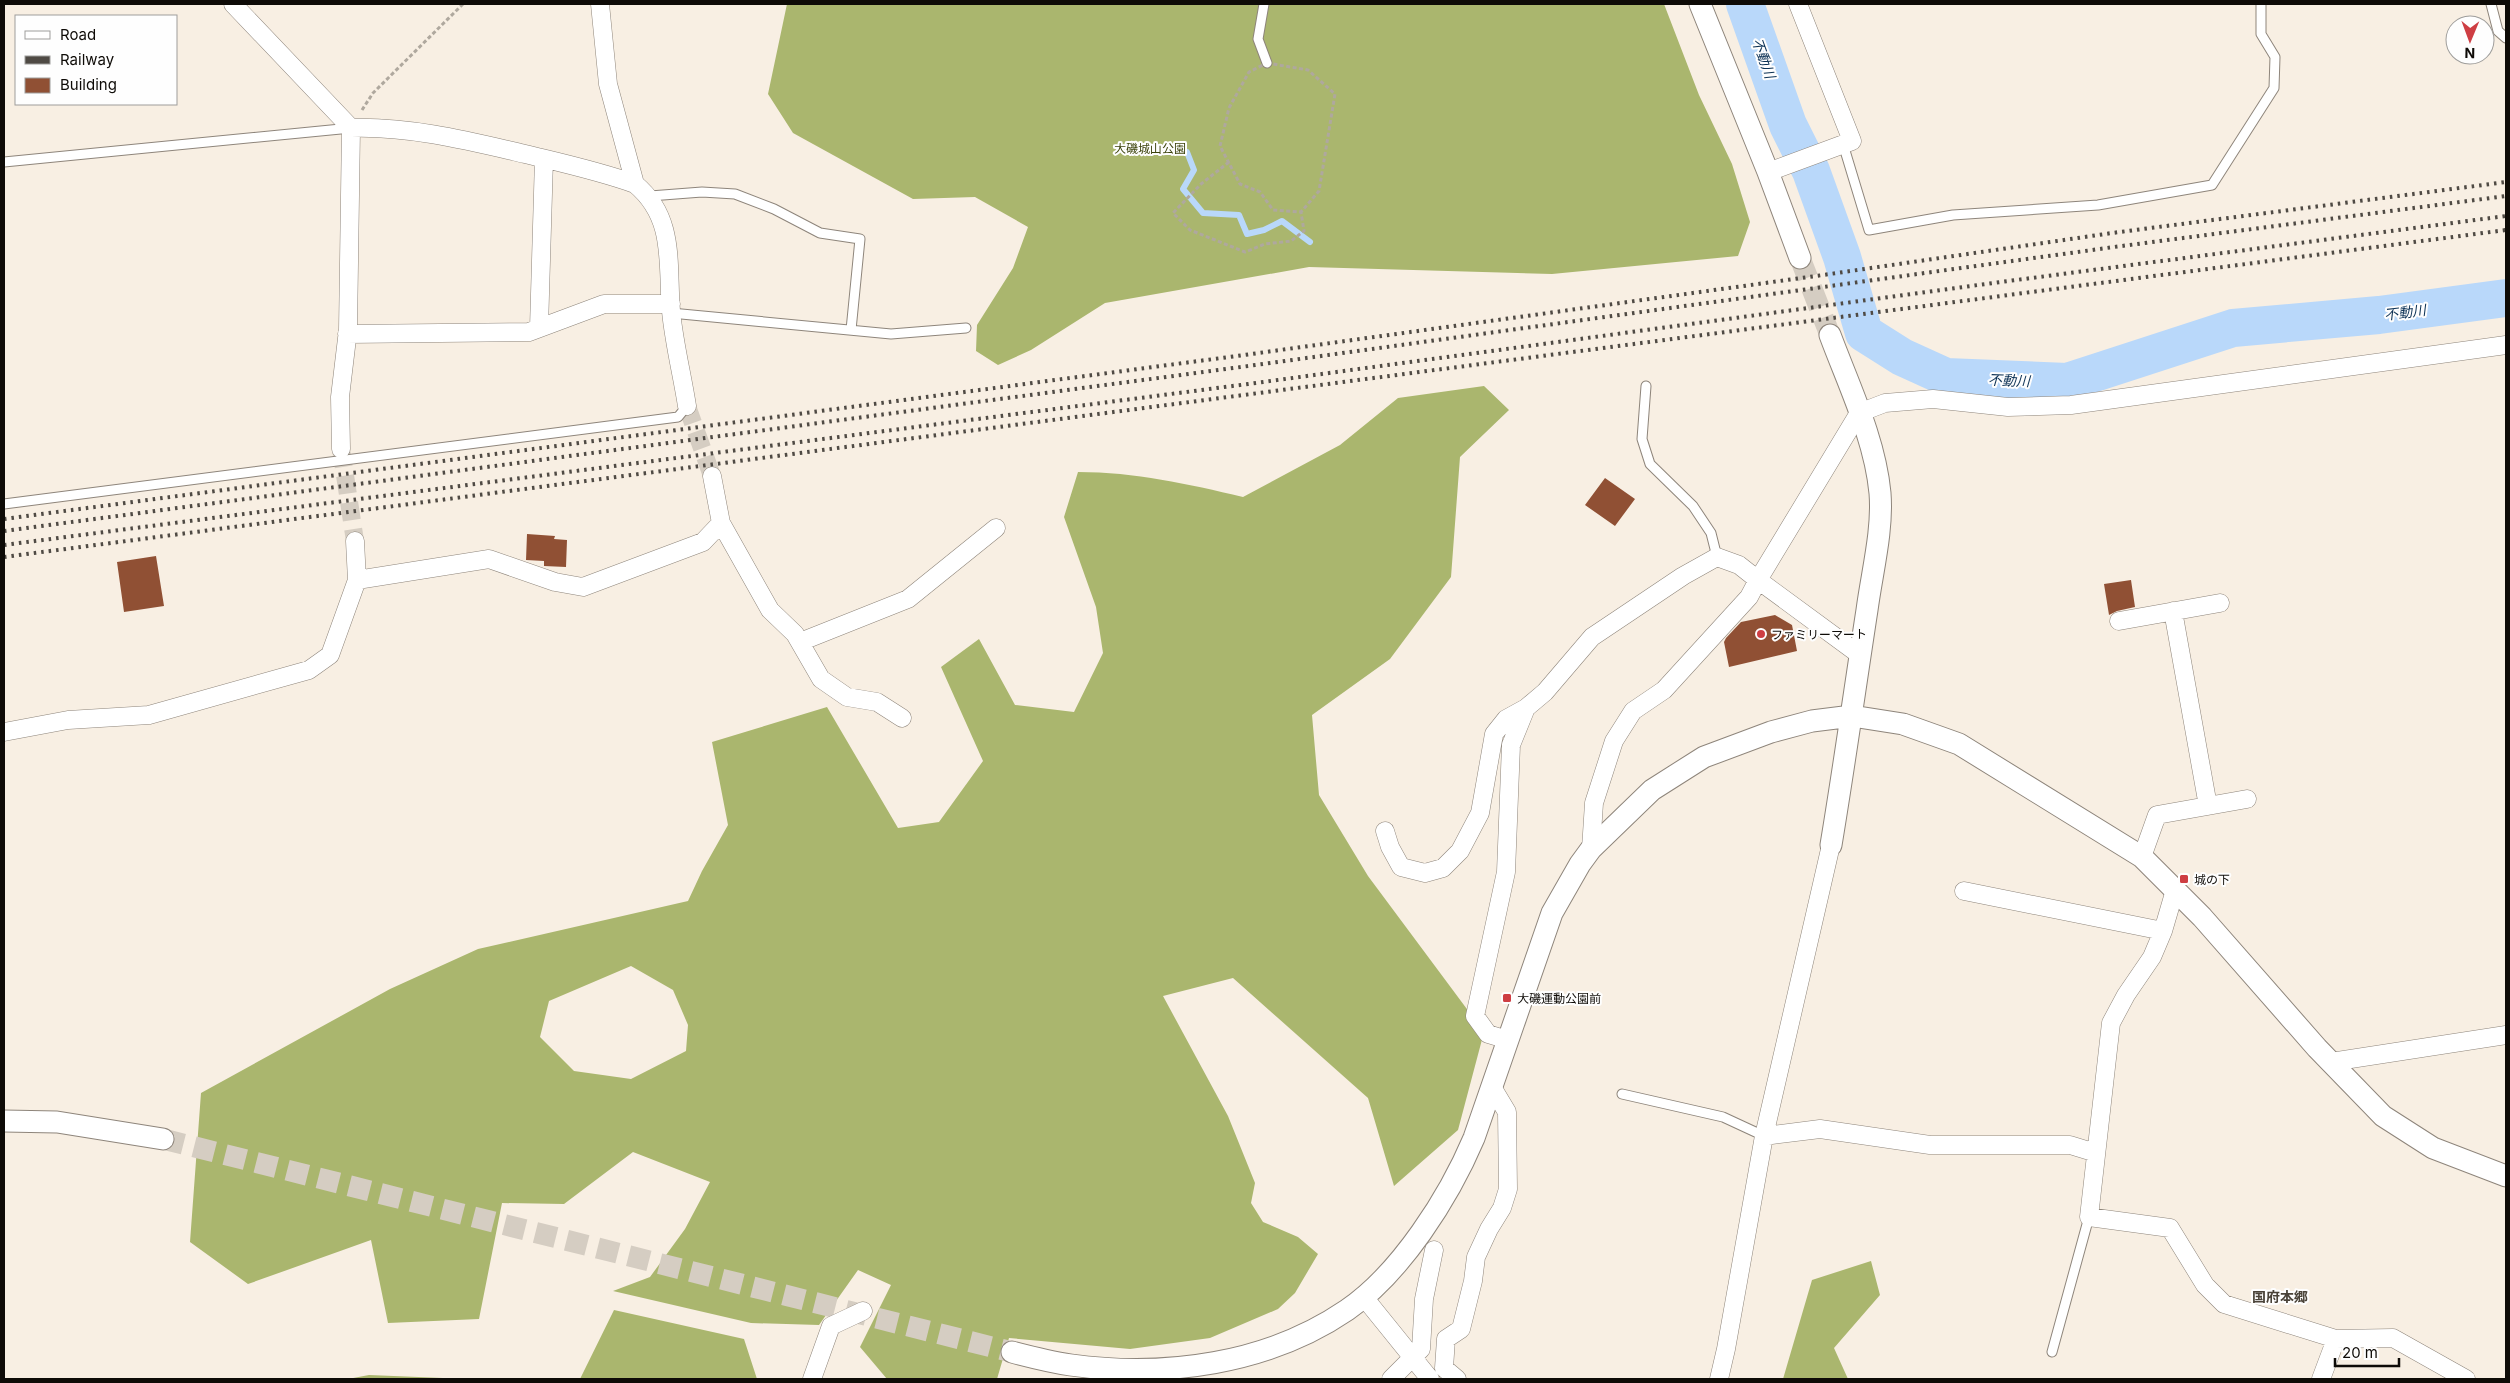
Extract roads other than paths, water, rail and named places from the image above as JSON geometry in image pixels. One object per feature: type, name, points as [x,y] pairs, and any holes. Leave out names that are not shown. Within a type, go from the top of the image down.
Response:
[{"type":"street","points":[[233,4],[351,128],[348,334],[340,397],[337,455]]},
{"type":"street","points":[[600,4],[608,84],[635,184]]},
{"type":"street","points":[[1700,4],[1774,170],[1800,258]]},
{"type":"street","points":[[1774,170],[1852,141],[1798,4]]},
{"type":"street","points":[[351,128],[376,127],[474,142],[605,173],[635,184],[650,196],[667,233],[671,308],[687,406]]},
{"type":"street","points":[[539,328],[544,159]]},
{"type":"street","points":[[348,334],[529,332],[604,304],[671,308]]},
{"type":"street","points":[[1719,1379],[1764,1136],[1831,845],[1880,524],[1880,494],[1875,463],[1830,335]]},
{"type":"street","points":[[1591,849],[1594,802],[1614,741],[1633,711],[1664,690],[1688,666],[1749,597],[1859,413],[1885,403],[1933,399],[2008,407],[2071,405],[2506,345]]},
{"type":"street","points":[[712,476],[721,522],[770,610],[795,634],[821,679],[846,696],[877,702],[902,718]]},
{"type":"street","points":[[357,580],[489,559],[555,582],[583,588],[704,542],[721,522]]},
{"type":"street","points":[[800,642],[908,600],[996,528]]},
{"type":"street","points":[[4,732],[68,720],[149,715],[309,670],[330,655],[357,580],[355,541]]},
{"type":"street","points":[[1385,831],[1390,847],[1401,867],[1425,872],[1443,868],[1460,851],[1480,813],[1494,734],[1506,719],[1526,708],[1545,692],[1592,637],[1683,576],[1717,558],[1739,565],[1860,655]]},
{"type":"street","points":[[2119,621],[2220,603]]},
{"type":"street","points":[[2173,611],[2208,806]]},
{"type":"street","points":[[1508,1040],[1488,1034],[1475,1016],[1506,872],[1511,745],[1526,708]]},
{"type":"street","points":[[1012,1352],[1071,1365],[1170,1368],[1217,1362],[1263,1352],[1301,1336],[1348,1310],[1406,1252],[1461,1168],[1492,1087],[1552,913],[1580,864],[1591,849],[1652,790],[1704,758],[1771,732],[1812,721],[1852,716],[1903,724],[1959,744],[2142,857],[2202,917],[2331,1062],[2384,1116],[2433,1148],[2506,1176]]},
{"type":"street","points":[[2142,857],[2157,815],[2247,798]]},
{"type":"street","points":[[2175,890],[2163,931],[2152,958],[2126,995],[2111,1023],[2089,1217],[2170,1228],[2205,1285],[2224,1304],[2336,1339],[2393,1338],[2466,1379]]},
{"type":"street","points":[[1964,891],[2163,931]]},
{"type":"street","points":[[2331,1062],[2506,1035]]},
{"type":"street","points":[[1457,1379],[1444,1368],[1446,1339],[1461,1329],[1473,1280],[1476,1257],[1489,1229],[1502,1208],[1508,1188],[1507,1112],[1492,1087]]},
{"type":"street","points":[[4,1121],[58,1122],[163,1139]]},
{"type":"street","points":[[1764,1136],[1820,1130],[1930,1145],[2070,1145],[2096,1153]]},
{"type":"street","points":[[1391,1379],[1421,1349],[1424,1299],[1434,1250]]},
{"type":"street","points":[[1363,1296],[1430,1379]]},
{"type":"street","points":[[812,1379],[831,1326],[863,1311]]},
{"type":"street","points":[[2321,1379],[2336,1339]]},
{"type":"lane","points":[[1264,4],[1258,39],[1267,63]]},
{"type":"lane","points":[[1843,144],[1868,230],[1953,215],[2098,205],[2212,185],[2274,88],[2275,57],[2261,34],[2262,4]]},
{"type":"lane","points":[[2491,4],[2498,31],[2506,38]]},
{"type":"lane","points":[[4,162],[351,128]]},
{"type":"lane","points":[[650,196],[702,192],[735,194],[774,208],[820,233],[860,239],[851,330]]},
{"type":"lane","points":[[671,308],[891,334],[966,328]]},
{"type":"lane","points":[[1646,386],[1642,439],[1650,464],[1693,506],[1711,533],[1717,558]]},
{"type":"lane","points":[[4,504],[337,455],[678,417],[687,406]]},
{"type":"lane","points":[[1622,1094],[1723,1116],[1764,1136]]},
{"type":"lane","points":[[2052,1352],[2089,1217]]},
{"type":"waterway","name":"不動川","points":[[1745,4],[1788,125],[1811,171],[1842,257],[1864,333],[1902,357],[1946,377],[2067,382],[2233,328],[2379,315],[2506,298]]},
{"type":"waterway","points":[[1187,152],[1194,170],[1183,189],[1203,213],[1239,215],[1247,234],[1264,230],[1282,221],[1310,242]]},
{"type":"tunnel","points":[[1800,258],[1830,335]]},
{"type":"tunnel","points":[[687,406],[712,476]]},
{"type":"tunnel","points":[[341,449],[355,541]]},
{"type":"tunnel","points":[[163,1139],[1012,1352]]},
{"type":"railway","points":[[4,519],[1244,355],[2112,233],[2506,182]]},
{"type":"railway","points":[[4,531],[1241,367],[2114,247],[2506,196]]},
{"type":"railway","points":[[4,545],[1248,384],[2506,216]]},
{"type":"railway","points":[[4,557],[2506,230]]},
{"type":"place","name":"ファミリーマート","points":[[1761,634]]},
{"type":"place","name":"城の下","points":[[2184,879]]},
{"type":"place","name":"大磯運動公園前","points":[[1507,998]]},
{"type":"district","name":"国府本郷","points":[[2280,1296]]},
{"type":"park label","name":"大磯城山公園","points":[[1150,148]]}]
